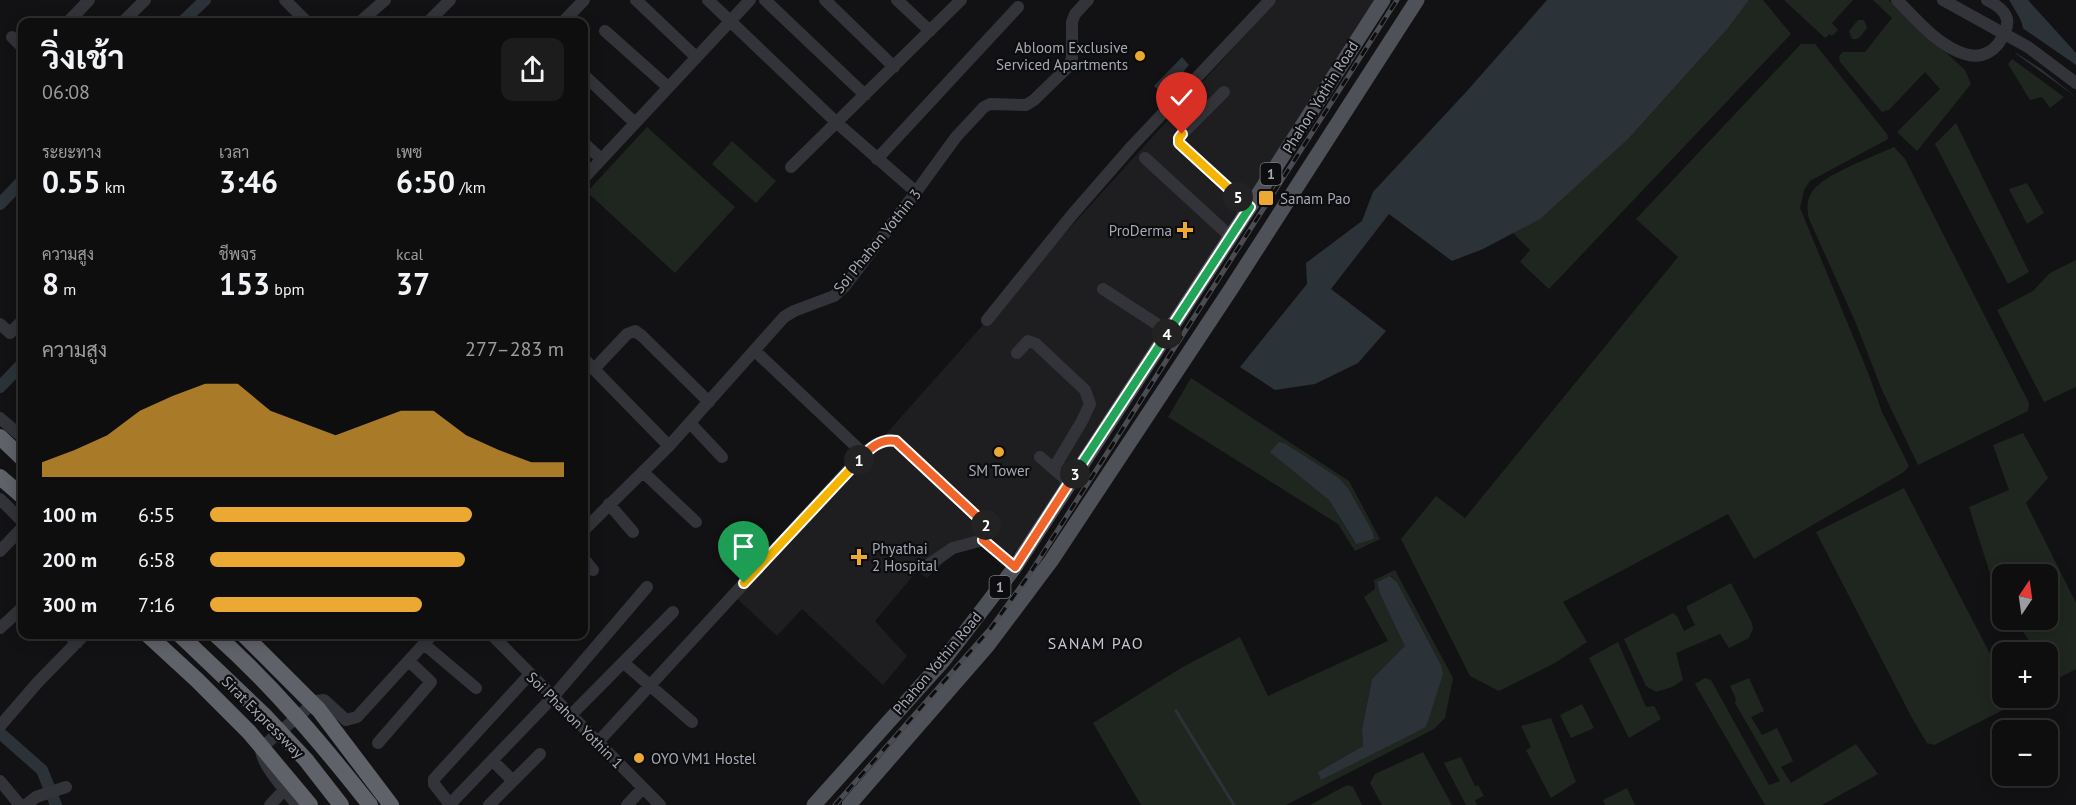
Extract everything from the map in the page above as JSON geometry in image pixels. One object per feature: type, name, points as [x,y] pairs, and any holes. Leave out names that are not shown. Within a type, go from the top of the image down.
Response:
[{"type":"highway","points":[[0,437],[18,454]]},
{"type":"highway","points":[[3,480],[18,493]]},
{"type":"highway","points":[[3,480],[18,501]]},
{"type":"highway","points":[[152,639],[249,732],[310,805]]},
{"type":"highway","name":"Sirat Expressway","points":[[184,639],[264,715],[306,760],[341,805]]},
{"type":"highway","name":"Sirat Expressway","points":[[220,639],[279,695],[370,805]]},
{"type":"highway","points":[[248,639],[319,710],[391,805]]},
{"type":"main road","name":"Phahon Yothin Road","points":[[814,805],[943,661],[1015,567],[1383,0]]},
{"type":"main road","name":"Phahon Yothin Road","points":[[850,804],[1008,620],[1051,561],[1417,0]]},
{"type":"main road","points":[[1158,348],[1182,363]]},
{"type":"main road","points":[[832,786],[850,804]]},
{"type":"street","points":[[72,18],[89,0]]},
{"type":"street","points":[[127,18],[145,0]]},
{"type":"street","points":[[285,0],[303,18]]},
{"type":"street","points":[[365,18],[385,0]]},
{"type":"street","points":[[432,18],[450,0]]},
{"type":"street","points":[[567,18],[584,0]]},
{"type":"street","points":[[636,0],[696,57]]},
{"type":"street","points":[[708,0],[837,123],[916,192]]},
{"type":"street","points":[[588,174],[750,0]]},
{"type":"street","points":[[765,0],[866,95]]},
{"type":"street","points":[[825,0],[894,67]]},
{"type":"street","points":[[897,0],[930,31]]},
{"type":"street","points":[[792,167],[961,0]]},
{"type":"street","name":"Soi Phahon Yothin 3","points":[[588,526],[669,446],[784,317],[834,296],[844,286],[956,137],[984,107],[990,104],[1026,105],[1069,66],[1072,58],[1072,22],[1075,14],[1088,0]]},
{"type":"street","points":[[987,320],[1071,216],[1132,146],[1270,0]]},
{"type":"street","points":[[1897,0],[1930,32],[1955,50],[1976,56],[1993,51],[2003,38],[2008,24],[2007,16],[1998,6],[1988,0]]},
{"type":"street","points":[[1943,0],[2028,47],[2076,83]]},
{"type":"street","points":[[877,159],[1018,8]]},
{"type":"street","points":[[605,31],[668,87]]},
{"type":"street","points":[[12,37],[18,43]]},
{"type":"street","points":[[588,79],[635,123]]},
{"type":"street","points":[[1224,92],[1182,134],[1179,143],[1250,207]]},
{"type":"street","points":[[588,147],[601,159]]},
{"type":"street","points":[[1145,158],[1231,237]]},
{"type":"street","points":[[1103,289],[1169,332]]},
{"type":"street","points":[[0,324],[10,333],[18,325]]},
{"type":"street","points":[[588,364],[627,334],[635,331],[709,402]]},
{"type":"street","points":[[1017,353],[1028,341],[1036,344],[1085,390],[1090,404],[1054,468]]},
{"type":"street","points":[[755,351],[864,454]]},
{"type":"street","points":[[588,366],[669,446]]},
{"type":"street","points":[[0,418],[18,434]]},
{"type":"street","points":[[690,423],[722,457]]},
{"type":"street","points":[[598,742],[864,454],[877,443],[887,439],[896,441],[988,527],[983,540]]},
{"type":"street","points":[[1041,457],[1070,483]]},
{"type":"street","points":[[643,471],[696,522]]},
{"type":"street","points":[[0,499],[18,517]]},
{"type":"street","points":[[609,504],[633,531]]},
{"type":"street","points":[[0,551],[18,532]]},
{"type":"street","points":[[927,565],[953,548],[983,540]]},
{"type":"street","points":[[983,540],[1015,567]]},
{"type":"street","points":[[588,564],[593,570]]},
{"type":"street","points":[[530,674],[434,782],[448,801],[451,802],[493,761],[553,697],[647,587]]},
{"type":"street","points":[[0,628],[18,612]]},
{"type":"street","points":[[571,715],[673,612]]},
{"type":"street","points":[[2,724],[76,639]]},
{"type":"street","points":[[147,639],[261,748],[265,763],[297,805]]},
{"type":"street","points":[[253,639],[316,701],[327,728],[385,805]]},
{"type":"street","points":[[261,748],[316,701],[324,700],[346,720],[357,717],[428,639]]},
{"type":"street","name":"Soi Phahon Yothin 1","points":[[496,639],[660,805]]},
{"type":"street","points":[[424,644],[476,688]]},
{"type":"street","points":[[378,743],[431,682],[409,661]]},
{"type":"street","points":[[624,663],[692,722]]},
{"type":"street","points":[[489,805],[540,754]]},
{"type":"street","points":[[493,761],[512,780]]},
{"type":"street","points":[[0,781],[20,805]]},
{"type":"street","points":[[26,805],[36,797],[60,788]]},
{"type":"street","points":[[627,805],[643,788]]},
{"type":"street","points":[[270,805],[285,789]]},
{"type":"shaded area","points":[[1277,0],[1376,0],[1018,548],[1004,565],[986,546],[959,549],[927,578],[917,571],[875,621],[907,656],[883,685],[802,609],[777,636],[732,594],[886,434]]},
{"type":"shaded area","points":[[1547,0],[1749,0],[1729,27],[1629,138],[1540,219],[1483,249],[1452,261],[1389,214],[1331,289],[1386,331],[1358,363],[1315,384],[1275,390],[1240,367],[1307,284],[1306,263],[1362,221],[1373,192],[1467,91]]},
{"type":"shaded area","points":[[1749,0],[1763,0],[1791,34],[1549,289],[1520,262],[1530,250],[1512,232],[1629,138],[1729,27]]},
{"type":"shaded area","points":[[1784,0],[1853,0],[1832,23],[1838,30],[1832,36],[1830,34],[1825,38]]},
{"type":"shaded area","points":[[1873,0],[1889,0],[1965,70],[1971,84],[1917,151],[1897,132],[1940,89],[1925,72],[1889,110],[1882,112],[1840,62],[1839,56],[1843,52],[1865,52],[1892,18]]},
{"type":"shaded area","points":[[2009,0],[2028,0],[2076,53],[2076,97],[2015,53],[2023,31],[2021,20]]},
{"type":"shaded area","points":[[1858,20],[1864,20],[1867,28],[1859,38],[1852,39],[1849,31]]},
{"type":"shaded area","points":[[1801,44],[1815,44],[1887,134],[1888,139],[1810,181],[1804,190],[1800,208],[1882,412],[1909,466],[1904,472],[1754,559],[1728,514],[1563,602],[1587,642],[1555,663],[1499,691],[1470,676],[1401,539],[1436,496],[1465,518],[1678,257],[1636,219]]},
{"type":"shaded area","points":[[1182,57],[1189,65],[1166,97],[1154,86]]},
{"type":"shaded area","points":[[2012,59],[2064,97],[2050,108],[2042,97],[2030,100],[2008,64]]},
{"type":"shaded area","points":[[1956,123],[2029,272],[2008,284],[1935,144]]},
{"type":"shaded area","points":[[647,127],[735,207],[675,273],[588,191]]},
{"type":"shaded area","points":[[732,141],[776,181],[756,203],[712,164]]},
{"type":"shaded area","points":[[1894,147],[1905,159],[2029,403],[2028,411],[1918,465],[1882,390],[1855,321],[1809,219],[1807,208],[1812,192],[1826,179]]},
{"type":"shaded area","points":[[2027,183],[2044,213],[2027,224],[2009,189]]},
{"type":"shaded area","points":[[2076,260],[2076,387],[2044,402],[1997,310],[2033,291],[2050,273]]},
{"type":"shaded area","points":[[1191,378],[1349,481],[1380,539],[1355,551],[1338,524],[1168,417]],"holes":[[[1286,444],[1339,478],[1348,488],[1373,532],[1374,539],[1355,543],[1329,500]]]},
{"type":"shaded area","points":[[2023,433],[2048,478],[2026,503],[2056,564],[1992,564],[1992,580],[1969,507],[2009,490],[1993,445]]},
{"type":"shaded area","points":[[1279,442],[1286,444],[1339,478],[1348,488],[1373,532],[1374,539],[1356,544],[1329,500],[1270,452]]},
{"type":"shaded area","points":[[1904,488],[1992,658],[1992,708],[2007,708],[1934,745],[1927,743],[1816,532]]},
{"type":"shaded area","points":[[2058,567],[2076,603],[2076,669],[2058,678],[2058,642],[2030,642],[2022,630],[2058,630]]},
{"type":"shaded area","points":[[1395,570],[1453,678],[1445,718],[1434,729],[1286,805],[1141,805],[1093,723],[1181,668],[1240,637],[1268,696],[1388,641],[1364,597],[1375,589],[1374,580]],"holes":[[[1391,576],[1397,582],[1441,665],[1426,727],[1318,772],[1363,746],[1362,729],[1372,679],[1406,646],[1380,594],[1377,582]]]},
{"type":"shaded area","points":[[1390,576],[1397,582],[1441,665],[1443,674],[1426,727],[1321,780],[1318,772],[1363,746],[1362,729],[1372,679],[1405,646],[1380,594],[1377,582]]},
{"type":"shaded area","points":[[1731,583],[1751,621],[1753,628],[1749,638],[1729,648],[1720,634],[1676,653],[1683,680],[1672,687],[1656,692],[1646,686],[1624,639],[1673,613],[1677,616],[1684,631],[1695,625],[1687,606]]},
{"type":"shaded area","points":[[1618,642],[1646,707],[1654,706],[1661,719],[1629,738],[1589,658]]},
{"type":"shaded area","points":[[1705,678],[1711,680],[1769,785],[1780,781],[1735,703],[1736,699],[1730,686],[1749,678],[1764,711],[1751,717],[1762,735],[1777,728],[1793,761],[1781,767],[1791,783],[1856,744],[1878,774],[1822,805],[1765,805],[1695,684]]},
{"type":"shaded area","points":[[1582,704],[1594,728],[1571,738],[1560,715]]},
{"type":"shaded area","points":[[1551,718],[1576,782],[1551,798],[1526,750],[1531,747],[1521,726]]},
{"type":"shaded area","points":[[1423,752],[1452,805],[1382,805],[1370,783],[1375,774]]},
{"type":"shaded area","points":[[1461,757],[1475,786],[1478,785],[1484,796],[1475,800],[1477,805],[1466,805],[1444,763]]},
{"type":"shaded area","points":[[1347,785],[1353,787],[1362,805],[1310,805]]},
{"type":"shaded area","points":[[1627,788],[1635,805],[1605,805],[1603,800]]},
{"type":"pier","points":[[2021,27],[2076,65],[2076,97],[2041,69],[2013,51],[2020,36]]},
{"type":"waterway","points":[[186,18],[205,0]]},
{"type":"waterway","points":[[0,204],[18,185]]},
{"type":"waterway","points":[[0,387],[18,368]]},
{"type":"waterway","points":[[1176,711],[1234,805]]},
{"type":"waterway","points":[[0,733],[42,770],[56,805]]},
{"type":"railway","points":[[835,805],[991,628],[1029,575],[1397,0]]},
{"type":"place","name":"Abloom Exclusive Serviced Apartments","points":[[1140,56]]},
{"type":"place","name":"Sanam Pao","points":[[1266,198]]},
{"type":"place","name":"ProDerma","points":[[1185,230]]},
{"type":"place","name":"SM Tower","points":[[999,452]]},
{"type":"place","name":"Phyathai 2 Hospital","points":[[859,557]]},
{"type":"place","name":"OYO VM1 Hostel","points":[[639,758]]},
{"type":"district","name":"SANAM PAO","points":[[1096,643]]},
{"type":"route","points":[[744,583],[864,454],[877,443],[887,439],[896,441],[988,527],[983,540],[1015,567],[1250,207],[1179,143],[1182,134]]}]
